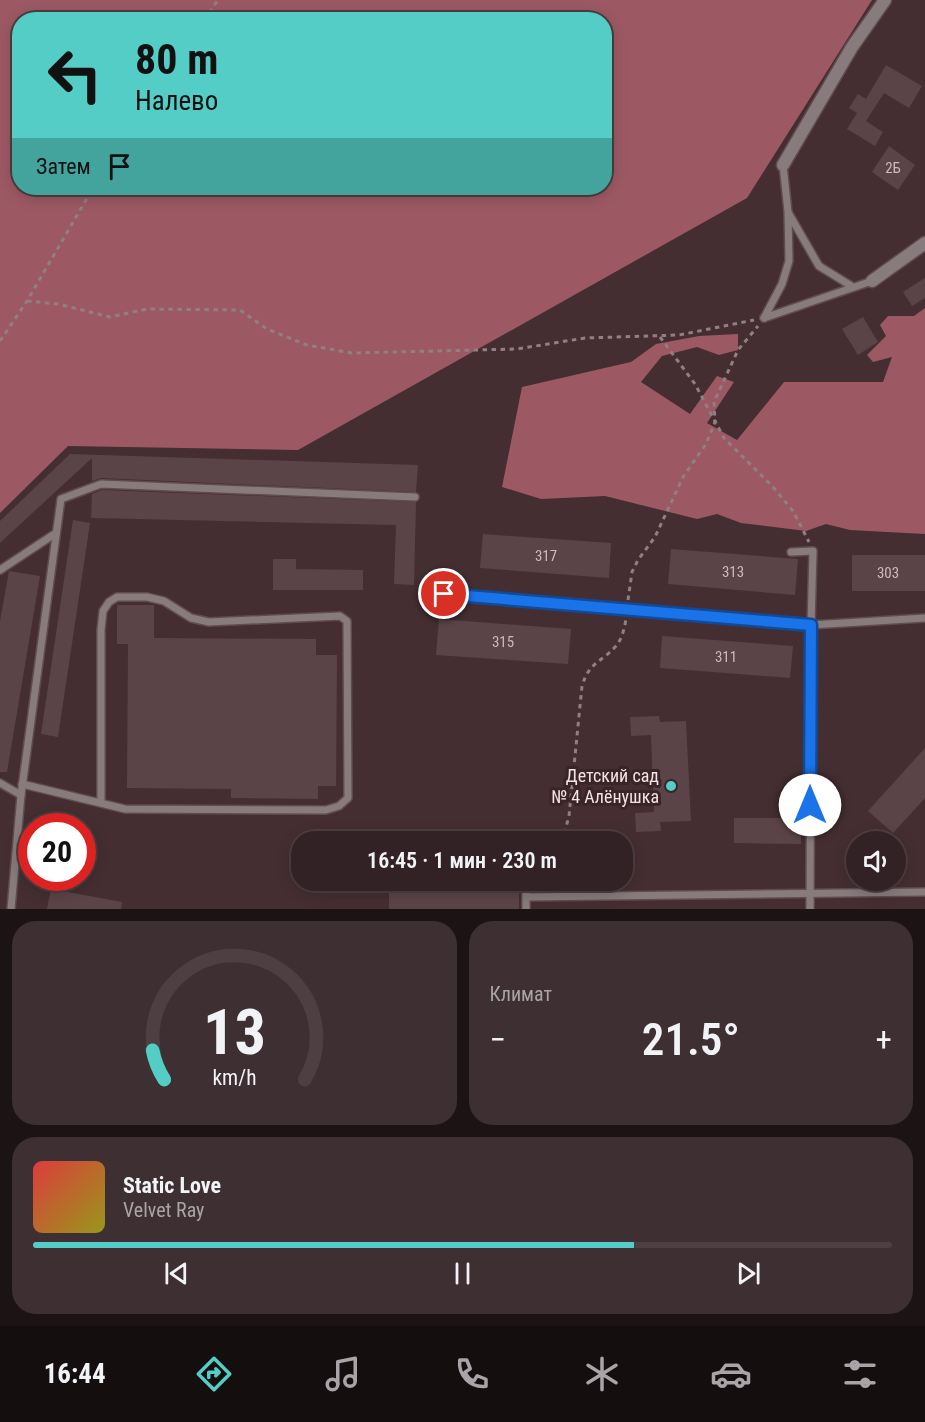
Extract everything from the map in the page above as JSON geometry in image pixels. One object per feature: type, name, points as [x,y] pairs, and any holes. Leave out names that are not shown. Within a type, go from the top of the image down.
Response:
[{"type":"street","points":[[783,165],[852,47],[885,0]]},
{"type":"street","points":[[872,281],[925,243]]},
{"type":"lane","points":[[765,318],[782,284],[789,261],[788,212],[783,165]]},
{"type":"lane","points":[[788,212],[819,266],[853,287]]},
{"type":"lane","points":[[765,318],[872,281]]},
{"type":"lane","points":[[11,909],[22,784],[61,499],[101,484],[415,497]]},
{"type":"lane","points":[[0,570],[56,532]]},
{"type":"lane","points":[[791,552],[813,551],[810,909]]},
{"type":"lane","points":[[444,594],[811,625],[925,618]]},
{"type":"lane","points":[[22,784],[100,803],[125,809],[326,810],[339,806],[348,798],[347,621],[340,616],[209,622],[191,618],[164,601],[147,597],[117,597],[109,602],[104,611],[101,630],[100,803]]},
{"type":"lane","points":[[0,783],[21,795]]},
{"type":"lane","points":[[526,891],[526,909]]},
{"type":"lane","points":[[526,897],[925,892]]},
{"type":"path","points":[[0,341],[27,301],[89,195]]},
{"type":"path","points":[[27,301],[58,304],[110,317],[147,309],[240,310],[267,329],[307,345],[352,353],[517,349],[585,338],[660,337],[765,318]]},
{"type":"path","points":[[565,831],[569,816],[585,674],[617,645],[625,628],[632,572],[655,537],[683,477],[706,444],[715,422],[714,402],[738,350],[765,318]]},
{"type":"path","points":[[660,337],[695,384],[724,438],[773,487],[793,512],[813,551]]},
{"type":"shaded area","points":[[0,0],[872,0],[747,198],[298,450],[68,446],[0,513]]},
{"type":"shaded area","points":[[925,308],[925,534],[850,530],[826,524],[806,531],[741,523],[717,514],[697,519],[605,496],[541,499],[502,487],[522,387],[631,362],[656,344],[699,336],[738,334],[738,350],[719,355],[697,347],[662,356],[641,382],[690,414],[717,376],[734,382],[707,423],[737,440],[784,382],[883,382],[892,357],[873,362],[867,355],[886,336],[880,325],[888,316],[914,316]]},
{"type":"building","points":[[886,65],[922,86],[909,108],[884,93],[866,121],[883,132],[875,146],[847,129],[857,113],[849,108],[858,94],[866,99]]},
{"type":"building","points":[[889,146],[915,165],[898,190],[872,172]]},
{"type":"building","points":[[925,278],[925,298],[912,306],[903,292]]},
{"type":"building","points":[[863,317],[878,342],[858,355],[842,329]]},
{"type":"building","points":[[70,454],[418,465],[416,492],[101,478],[92,481],[92,458],[0,543],[0,521]]},
{"type":"building","points":[[102,490],[416,502],[414,585],[394,584],[396,525],[91,518],[92,494]]},
{"type":"building","points":[[73,520],[90,523],[58,737],[41,734]]},
{"type":"building","points":[[483,534],[611,543],[609,578],[480,568]]},
{"type":"building","points":[[671,549],[798,559],[795,595],[668,584]]},
{"type":"building","points":[[852,555],[925,555],[925,591],[852,591]]},
{"type":"building","points":[[273,559],[296,559],[296,569],[363,570],[363,590],[273,590]]},
{"type":"building","points":[[9,571],[40,576],[7,772],[0,772],[0,621]]},
{"type":"building","points":[[117,605],[154,605],[154,638],[316,639],[316,655],[337,655],[336,786],[318,786],[318,799],[231,798],[231,789],[127,788],[128,644],[117,644]]},
{"type":"building","points":[[439,619],[571,629],[568,664],[436,655]]},
{"type":"building","points":[[662,636],[793,646],[790,678],[660,668]]},
{"type":"building","points":[[659,716],[660,722],[686,721],[691,821],[660,822],[661,831],[636,832],[635,813],[654,812],[651,735],[631,736],[630,717]]},
{"type":"building","points":[[925,748],[925,798],[895,831],[891,831],[868,811]]},
{"type":"building","points":[[734,818],[801,818],[801,844],[734,843]]},
{"type":"building","points":[[51,891],[122,902],[121,909],[47,909]]},
{"type":"building","points":[[389,891],[519,891],[519,909],[389,909]]},
{"type":"place","name":"Детский сад № 4 Алёнушка","points":[[671,786]]},
{"type":"route","points":[[444,594],[811,625],[810,805]]}]
